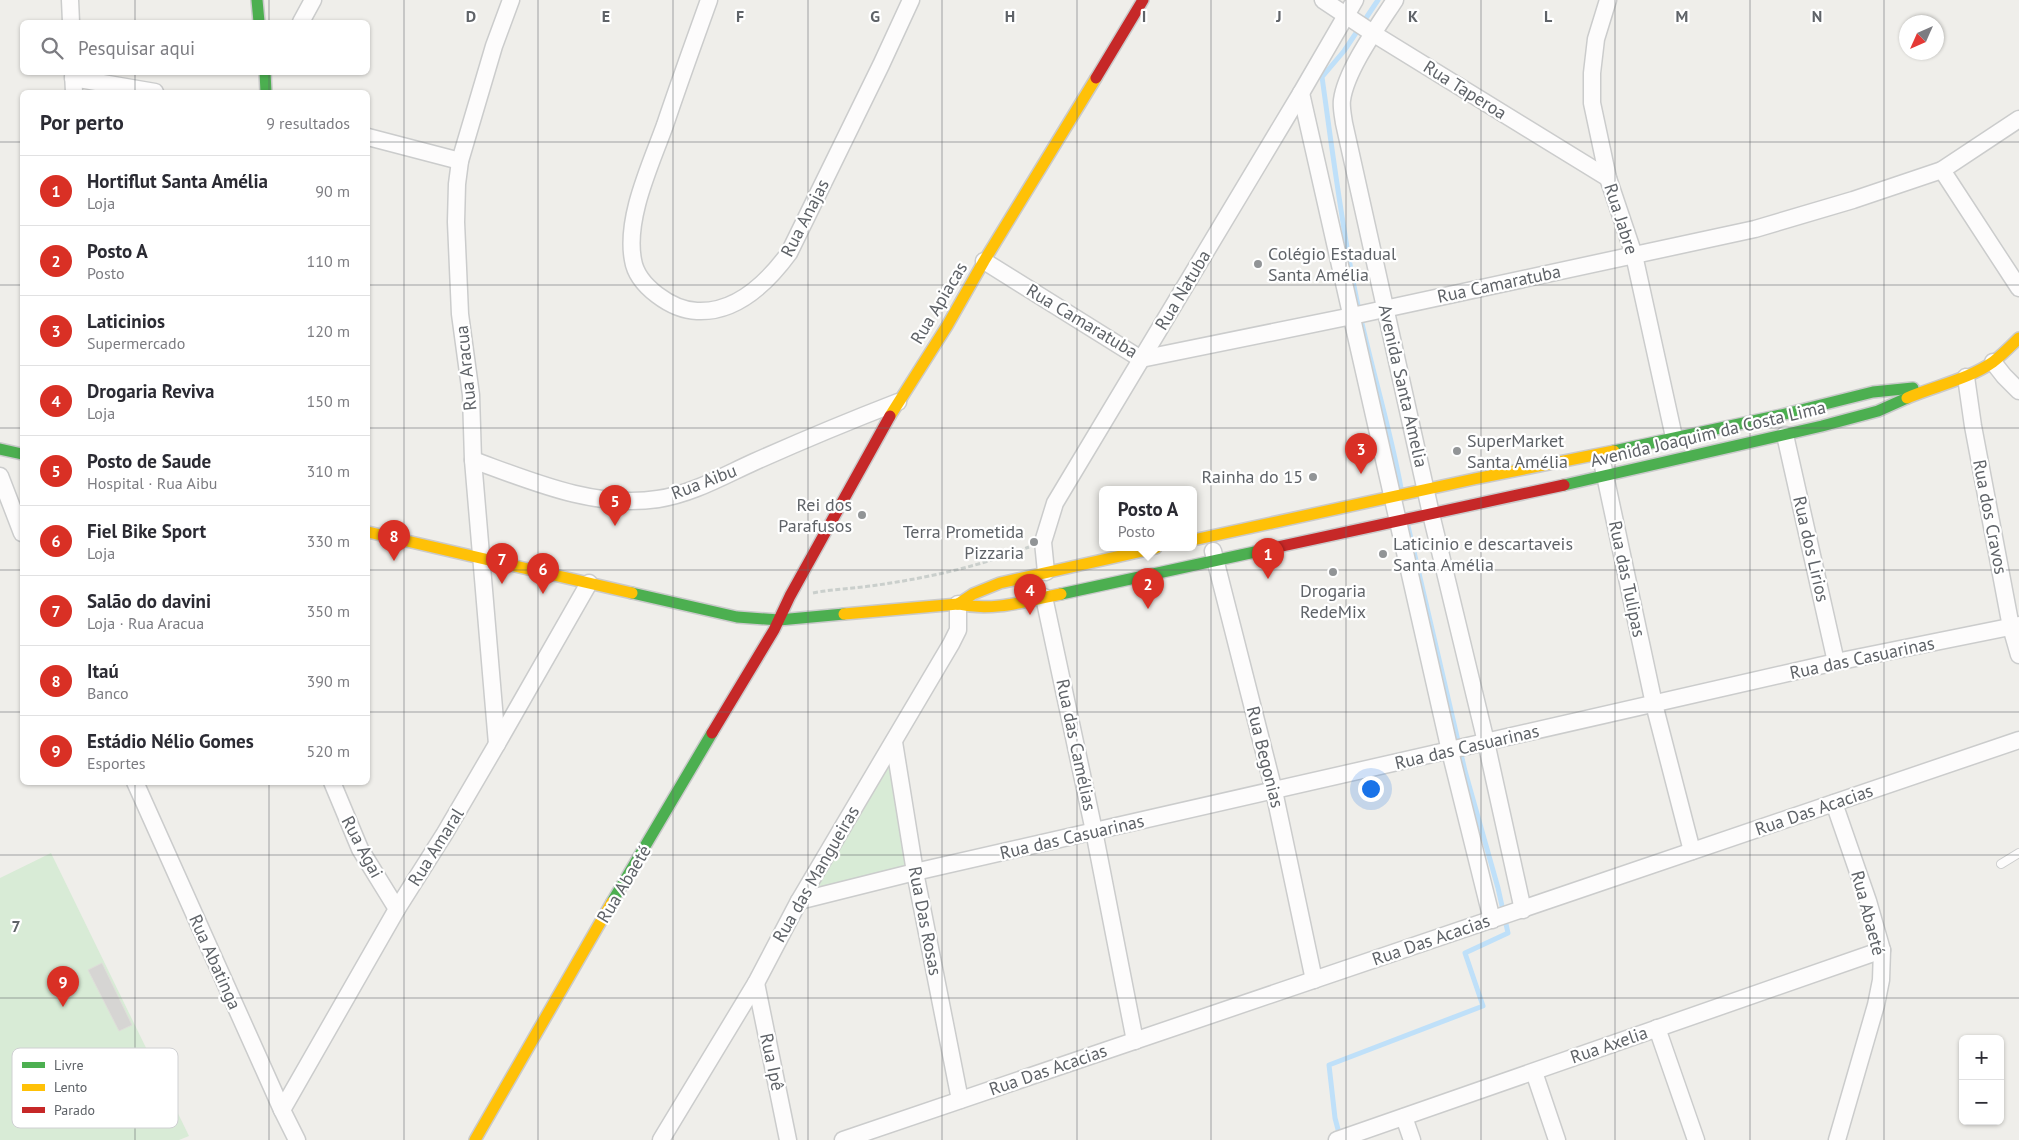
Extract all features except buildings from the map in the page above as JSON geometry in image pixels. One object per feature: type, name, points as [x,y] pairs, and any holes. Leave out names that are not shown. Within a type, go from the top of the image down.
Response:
[{"type":"main road","points":[[257,0],[260,20]]},
{"type":"main road","name":"Rua Apiacas","points":[[777,625],[790,596],[898,402],[947,326],[984,261],[1144,0]]},
{"type":"main road","name":"Avenida Joaquim da Costa Lima","points":[[370,532],[777,625],[958,604],[972,607],[999,607],[1785,436],[1878,411],[1933,387],[1966,377],[1993,362],[2019,338]]},
{"type":"main road","name":"Avenida Joaquim da Costa Lima","points":[[1197,539],[1781,415],[1873,392],[1933,387]]},
{"type":"main road","points":[[0,449],[20,454]]},
{"type":"main road","name":"Avenida Joaquim da Costa Lima","points":[[958,604],[973,594],[1000,583],[1142,551]]},
{"type":"main road","name":"Rua Abaeté","points":[[475,1140],[590,939],[777,625]]},
{"type":"street","points":[[70,0],[70,20]]},
{"type":"street","points":[[303,20],[313,0]]},
{"type":"street","name":"Rua Aracua","points":[[498,744],[473,460],[471,395],[464,355],[458,286],[456,222],[460,160],[494,46],[511,0]]},
{"type":"street","name":"Rua Anajas","points":[[709,0],[645,181],[634,216],[632,232],[633,261],[639,275],[652,291],[667,302],[680,308],[695,311],[709,311],[734,303],[755,292],[779,267],[789,253],[882,65],[911,0]]},
{"type":"street","name":"Rua Taperoa","points":[[1324,0],[1374,34],[1608,178]]},
{"type":"street","points":[[1345,15],[1355,0]]},
{"type":"street","name":"Avenida Santa Amelia","points":[[1395,0],[1346,85],[1342,102],[1349,147],[1431,514],[1486,742],[1523,910]]},
{"type":"street","name":"Rua Jabre","points":[[1608,0],[1596,39],[1592,103],[1608,178],[1634,255],[1674,437]]},
{"type":"street","name":"Rua Natuba","points":[[1046,572],[1043,542],[1055,503],[1301,93],[1345,15]]},
{"type":"street","points":[[73,81],[141,90]]},
{"type":"street","name":"Avenida Santa Amelia","points":[[1301,93],[1450,751],[1492,920]]},
{"type":"street","name":"Rua Camaratuba","points":[[984,261],[1141,359],[1352,316],[1755,229],[1853,200],[1942,170],[2019,119]]},
{"type":"street","points":[[370,138],[460,160]]},
{"type":"street","points":[[1942,170],[2019,288]]},
{"type":"street","points":[[1993,362],[2019,391]]},
{"type":"street","name":"Rua dos Cravos","points":[[1966,377],[1973,426],[2015,626],[2019,655]]},
{"type":"street","name":"Rua Aibu","points":[[473,460],[546,486],[590,497],[621,500],[657,499],[684,493],[828,430],[898,402]]},
{"type":"street","name":"Rua dos Lirios","points":[[1785,436],[1836,662]]},
{"type":"street","name":"Rua das Tulipas","points":[[1600,454],[1654,704]]},
{"type":"street","points":[[0,476],[20,528]]},
{"type":"street","name":"Rua Begonias","points":[[1210,536],[1274,791],[1314,980]]},
{"type":"street","name":"Rua Amaral","points":[[282,1110],[397,909],[446,833],[498,744],[589,583]]},
{"type":"street","name":"Rua das Camélias","points":[[1044,598],[1094,831],[1135,1040]]},
{"type":"street","name":"Rua das Mangueiras","points":[[661,1140],[756,983],[799,901],[951,644],[958,630],[958,604]]},
{"type":"street","name":"Rua das Casuarinas","points":[[799,901],[915,872],[1836,662],[2015,626]]},
{"type":"street","points":[[1654,704],[1692,851]]},
{"type":"street","name":"Rua Das Acacias","points":[[843,1140],[2019,740]]},
{"type":"street","name":"Rua Das Rosas","points":[[894,742],[915,872],[960,1100]]},
{"type":"street","name":"Rua Abatinga","points":[[137,785],[297,1140]]},
{"type":"street","name":"Rua Agai","points":[[333,785],[360,849],[397,909]]},
{"type":"street","name":"Rua Abaeté","points":[[1834,803],[1868,901],[1882,950],[1882,980],[1837,1140]]},
{"type":"street","name":"Rua Axelia","points":[[1337,1140],[1882,950]]},
{"type":"street","name":"Rua Ipê","points":[[756,983],[788,1140]]},
{"type":"street","points":[[1657,1028],[1696,1140]]},
{"type":"street","points":[[1534,1072],[1557,1140]]},
{"type":"street","points":[[1404,1117],[1412,1140]]},
{"type":"lane","points":[[2001,864],[2019,854]]},
{"type":"path","points":[[790,596],[870,586],[942,573],[1000,558],[1043,542]]},
{"type":"green space","points":[[888,752],[913,873],[800,898]]},
{"type":"green space","points":[[51,853],[146,1048],[12,1048],[12,1128],[178,1128],[178,1113],[189,1136],[179,1140],[0,1140],[0,878]]},
{"type":"waterway","points":[[1378,0],[1344,51],[1322,77],[1350,265],[1401,488]]},
{"type":"waterway","points":[[1340,1137],[1335,1118],[1329,1065],[1483,1006],[1465,953],[1508,933],[1498,888],[1465,771],[1408,526]]},
{"type":"traffic: fast","points":[[257,0],[259,20]]},
{"type":"traffic: fast","points":[[265,75],[266,90]]},
{"type":"traffic: fast","points":[[1614,451],[1781,415],[1873,392],[1913,388]]},
{"type":"traffic: fast","points":[[1564,485],[1822,426],[1878,411],[1907,398]]},
{"type":"traffic: fast","points":[[0,449],[20,454]]},
{"type":"traffic: fast","points":[[1061,594],[1264,550]]},
{"type":"traffic: fast","points":[[632,593],[737,617],[779,620],[844,614]]},
{"type":"traffic: fast","points":[[612,902],[712,733]]},
{"type":"traffic: slow","points":[[890,416],[947,326],[984,261],[1096,78]]},
{"type":"traffic: slow","points":[[1907,398],[1963,378],[1984,368],[2019,338]]},
{"type":"traffic: slow","points":[[1197,539],[1474,479],[1614,451]]},
{"type":"traffic: slow","points":[[370,532],[632,593]]},
{"type":"traffic: slow","points":[[958,604],[973,594],[1000,583],[1143,551]]},
{"type":"traffic: slow","points":[[844,614],[958,604],[984,607],[997,606],[1061,594]]},
{"type":"traffic: slow","points":[[475,1140],[612,902]]},
{"type":"traffic: jam","points":[[1096,78],[1143,0]]},
{"type":"traffic: jam","points":[[712,733],[774,630],[790,596],[890,416]]},
{"type":"traffic: jam","points":[[1264,550],[1564,485]]},
{"type":"place","name":"Colégio Estadual Santa Amélia","points":[[1258,264]]},
{"type":"place","name":"SuperMarket Santa Amélia","points":[[1457,451]]},
{"type":"place","name":"Laticinios","points":[[1361,474]]},
{"type":"place","name":"Rainha do 15","points":[[1313,477]]},
{"type":"place","name":"Rei dos Parafusos","points":[[862,515]]},
{"type":"place","name":"Posto de Saude","points":[[615,526]]},
{"type":"place","name":"Terra Prometida Pizzaria","points":[[1034,542]]},
{"type":"place","name":"Laticinio e descartaveis Santa Amélia","points":[[1383,554]]},
{"type":"place","name":"Itaú","points":[[394,561]]},
{"type":"place","name":"Drogaria RedeMix","points":[[1333,572]]},
{"type":"place","name":"Hortiflut Santa Amélia","points":[[1268,579]]},
{"type":"place","name":"Salão do davini","points":[[502,584]]},
{"type":"place","name":"Fiel Bike Sport","points":[[543,594]]},
{"type":"place","name":"Posto A","points":[[1148,609]]},
{"type":"place","name":"Drogaria Reviva","points":[[1030,615]]},
{"type":"place","name":"Estádio Nélio Gomes","points":[[63,1007]]}]
